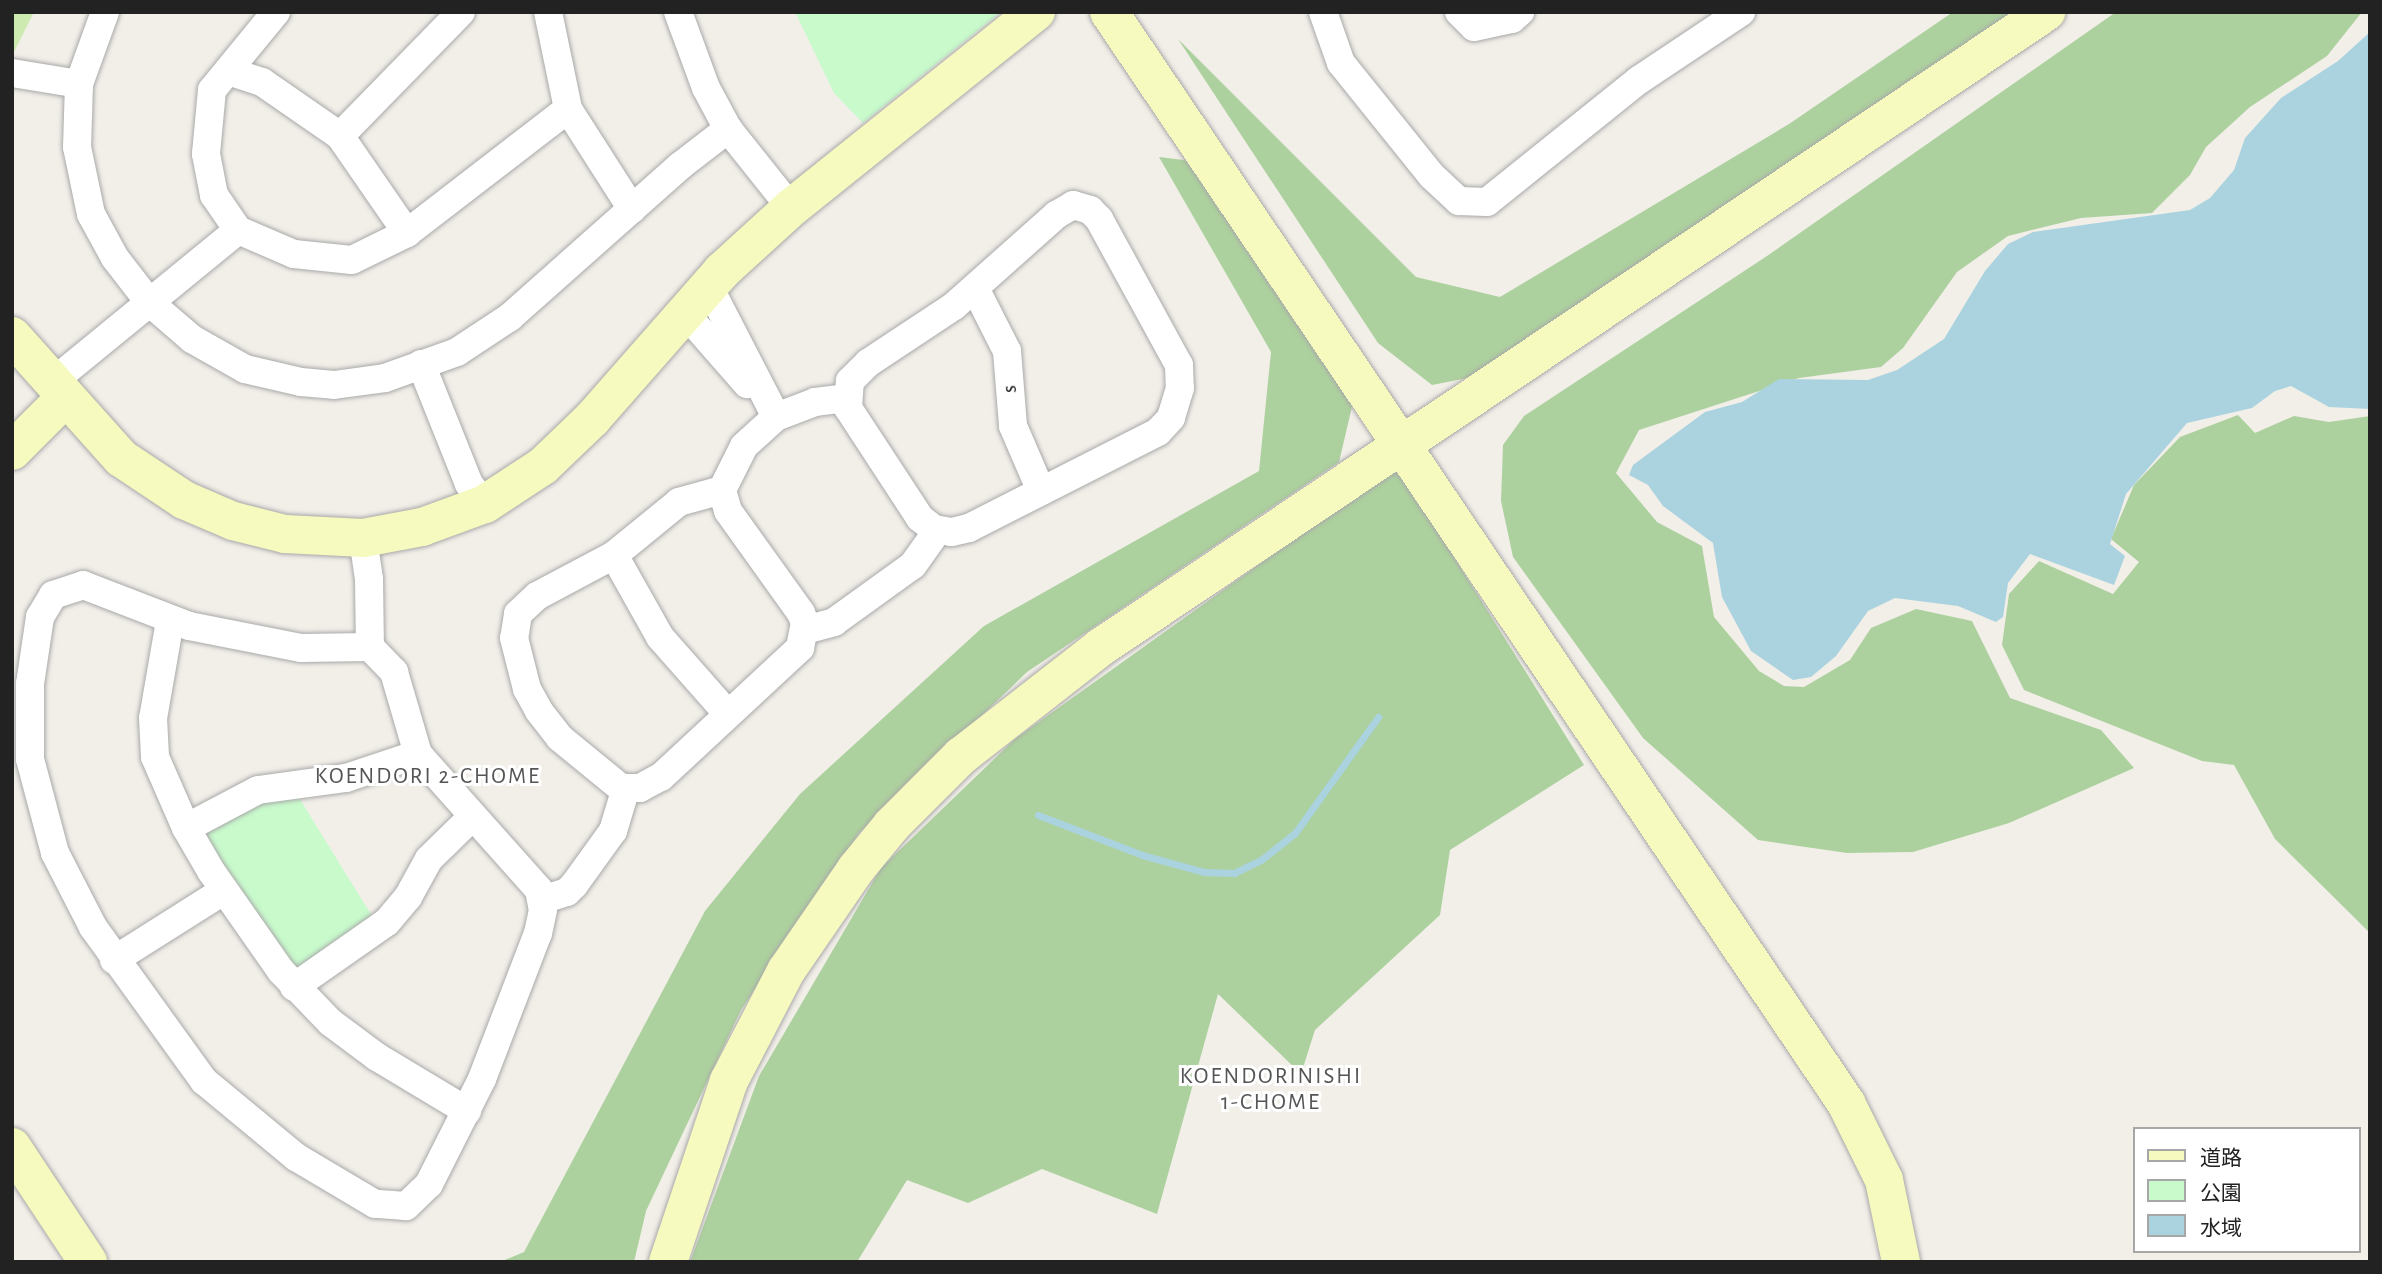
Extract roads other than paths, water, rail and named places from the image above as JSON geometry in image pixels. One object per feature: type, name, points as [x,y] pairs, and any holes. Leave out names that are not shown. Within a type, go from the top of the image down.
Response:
[{"type":"street","points":[[104,12],[79,84],[77,147],[91,214],[115,258],[149,302],[192,339],[245,369],[301,382],[334,385],[386,378],[457,352],[510,317],[632,209],[728,130]]},
{"type":"street","points":[[276,12],[212,90],[206,154],[214,195],[238,230],[293,254],[352,260],[407,233],[568,109]]},
{"type":"street","points":[[340,136],[461,12]]},
{"type":"street","points":[[548,12],[568,109],[632,209]]},
{"type":"street","points":[[678,12],[706,88],[728,130],[791,208]]},
{"type":"street","points":[[12,337],[57,391],[121,458],[184,500],[260,530],[363,538],[422,527],[485,504],[525,480],[569,443],[696,299],[791,208],[1036,12]]},
{"type":"street","points":[[1109,12],[1846,1103],[1884,1180],[1901,1262]]},
{"type":"street","points":[[1323,12],[1341,63],[1432,176],[1459,201],[1487,202],[1639,80],[1733,14]]},
{"type":"street","points":[[1459,12],[1474,27],[1520,12]]},
{"type":"street","points":[[668,1262],[714,1118],[746,1046],[804,942],[892,825],[961,756],[1047,686],[2046,12]]},
{"type":"street","points":[[228,71],[262,82],[340,136],[407,233]]},
{"type":"street","points":[[12,73],[79,84]]},
{"type":"street","points":[[1083,206],[1099,219],[1179,365],[1178,399],[1165,426],[968,528],[938,530],[920,517],[848,408],[846,398],[858,371],[975,288],[1064,208],[1083,206]]},
{"type":"street","points":[[12,451],[57,391],[149,302],[238,230]]},
{"type":"street","name":"s","points":[[975,288],[1007,351],[1013,426],[1041,491]]},
{"type":"street","points":[[696,299],[776,417]]},
{"type":"street","points":[[421,364],[469,484],[485,504]]},
{"type":"street","points":[[722,490],[679,502],[614,555],[526,603],[518,614],[514,638],[527,689],[549,724],[598,772],[626,788],[640,788],[661,777],[727,713],[793,658],[804,640],[801,613],[727,511],[722,490],[744,446],[776,417],[815,402],[846,398]]},
{"type":"street","points":[[805,631],[834,622],[913,565],[938,530]]},
{"type":"street","points":[[363,538],[369,579],[370,647],[394,672],[418,754],[435,769],[471,818],[533,882],[542,900],[538,933],[467,1111],[419,1196],[397,1208],[375,1204],[296,1157],[204,1082],[114,960],[55,853],[39,795],[29,730],[32,660],[45,604],[72,586],[93,587],[170,621],[301,648],[370,647]]},
{"type":"street","points":[[614,555],[660,637],[727,713]]},
{"type":"street","points":[[170,621],[153,718],[155,757],[186,828],[223,891],[294,987],[355,1042],[467,1111]]},
{"type":"street","points":[[186,828],[258,790],[346,778],[418,754]]},
{"type":"street","points":[[542,900],[567,892],[574,885],[613,831],[626,788]]},
{"type":"street","points":[[294,987],[387,922],[408,897],[429,859],[471,818]]},
{"type":"street","points":[[114,960],[223,891]]},
{"type":"street","points":[[12,1147],[88,1262]]},
{"type":"water","points":[[2370,32],[2370,409],[2329,407],[2291,386],[2275,391],[2252,408],[2187,423],[2126,494],[2110,544],[2125,556],[2114,585],[2030,554],[2008,583],[2003,617],[1996,622],[1958,606],[1895,598],[1868,611],[1836,656],[1811,677],[1793,680],[1751,651],[1722,597],[1713,543],[1663,506],[1648,485],[1629,475],[1633,465],[1705,412],[1742,402],[1779,379],[1868,380],[1897,370],[1944,339],[1985,271],[2008,244],[2033,232],[2190,210],[2210,198],[2234,170],[2245,138],[2281,98],[2338,61]]},
{"type":"waterway","points":[[1038,815],[1142,855],[1204,872],[1234,873],[1261,860],[1295,833],[1378,717]]},
{"type":"district","name":"KOENDORI 2-CHOME","points":[[428,777]]},
{"type":"district","name":"KOENDORINISHI 1-CHOME","points":[[1271,1090]]}]
